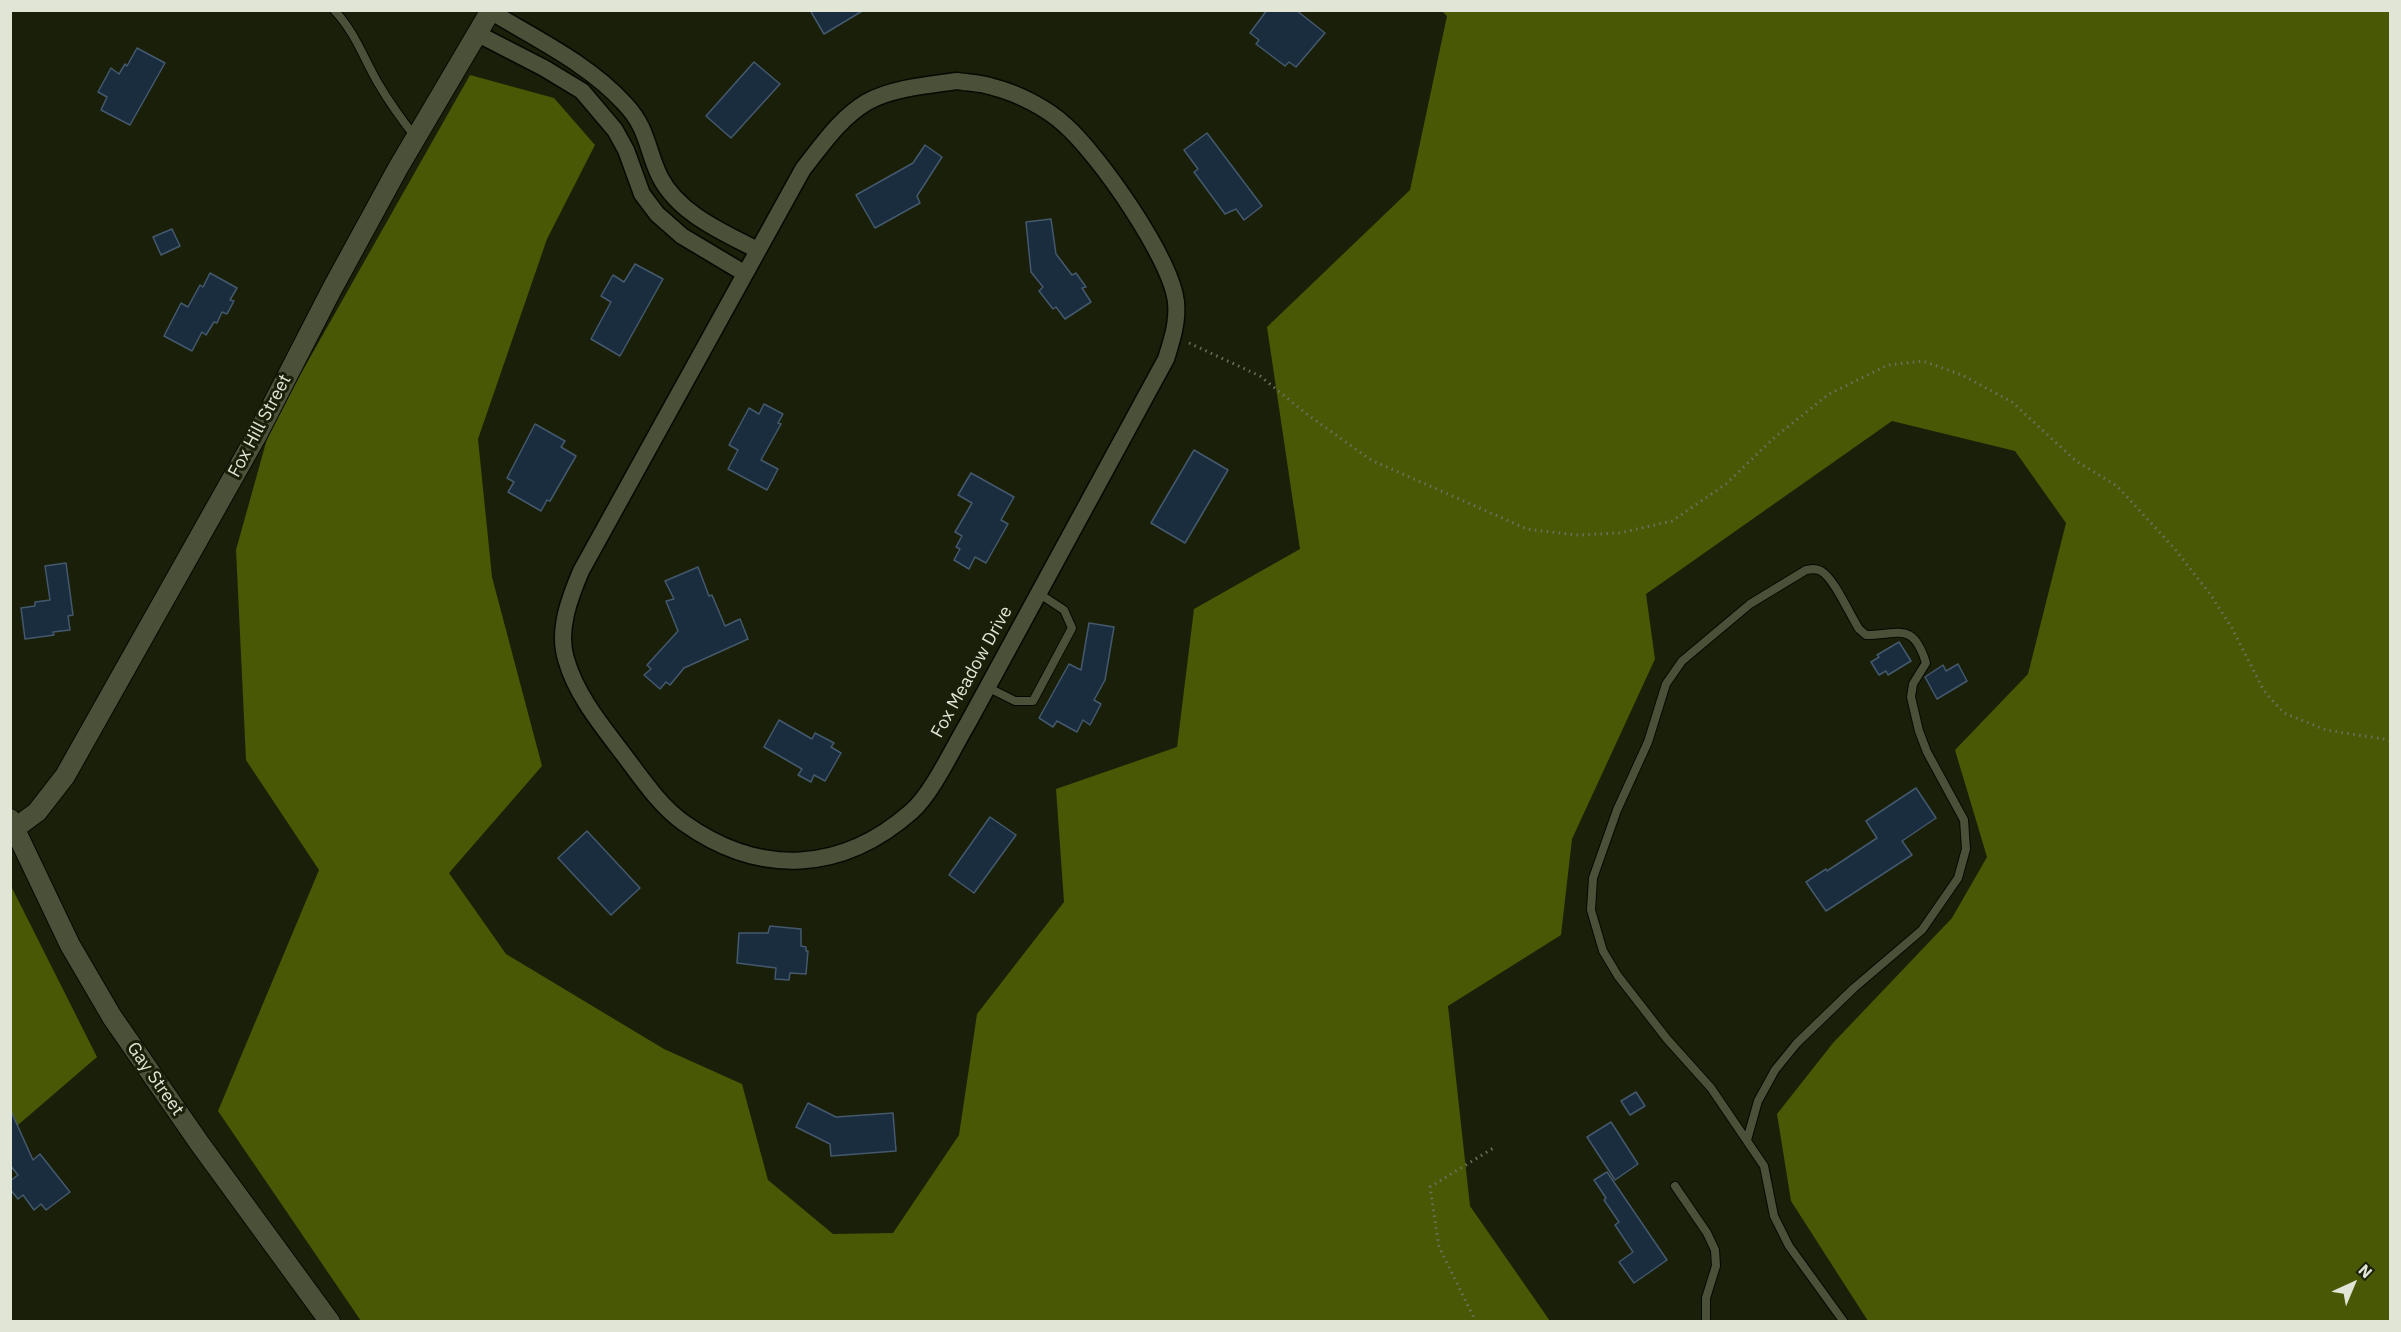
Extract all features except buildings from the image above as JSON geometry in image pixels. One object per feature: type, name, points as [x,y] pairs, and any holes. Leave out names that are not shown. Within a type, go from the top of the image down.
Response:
[{"type":"street","name":"Fox Hill Street","points":[[12,824],[37,812],[65,776],[258,433],[332,289],[490,11]]},
{"type":"street","points":[[490,11],[581,66],[605,84],[627,105],[644,129],[660,177],[673,196],[710,224],[757,250]]},
{"type":"street","points":[[476,33],[544,68],[582,92],[615,130],[626,150],[642,194],[657,214],[682,236],[744,273]]},
{"type":"street","name":"Fox Meadow Drive","points":[[957,81],[994,87],[1035,105],[1065,124],[1093,155],[1144,230],[1164,267],[1176,300],[1176,331],[1166,359],[939,772],[914,810],[869,841],[842,853],[817,860],[793,862],[765,860],[712,840],[682,822],[656,797],[594,716],[565,658],[564,630],[569,598],[581,572],[744,273],[803,169],[837,127],[867,102],[912,87],[957,81]]},
{"type":"street","name":"Gay Street","points":[[12,824],[70,945],[112,1017],[200,1144],[330,1322]]},
{"type":"lane","points":[[334,10],[346,23],[360,45],[377,81],[416,138]]},
{"type":"lane","points":[[1747,1140],[1758,1101],[1775,1070],[1797,1043],[1854,988],[1922,930],[1958,878],[1966,849],[1964,820],[1927,752],[1919,731],[1911,697],[1913,684],[1926,663],[1922,652],[1915,640],[1905,633],[1866,635],[1859,629],[1829,579],[1816,568],[1806,570],[1750,604],[1682,661],[1666,684],[1648,742],[1617,810],[1593,878],[1591,910],[1603,951],[1613,967],[1667,1039],[1711,1088],[1764,1166],[1774,1216],[1789,1246],[1844,1322]]},
{"type":"lane","points":[[987,687],[1015,701],[1033,701],[1072,628],[1064,610],[1038,593]]},
{"type":"lane","points":[[1676,1186],[1707,1233],[1715,1250],[1716,1266],[1706,1298],[1706,1322]]},
{"type":"path","points":[[1174,337],[1260,376],[1308,415],[1371,460],[1527,529],[1576,535],[1620,532],[1672,521],[1726,484],[1775,437],[1829,394],[1888,365],[1923,362],[1962,375],[2012,402],[2076,461],[2117,486],[2174,549],[2210,594],[2232,628],[2264,691],[2284,713],[2326,730],[2391,740]]},
{"type":"path","points":[[1476,1322],[1439,1247],[1430,1187],[1495,1147]]},
{"type":"green space","points":[[1442,11],[2390,11],[2390,1321],[1868,1321],[1791,1201],[1777,1114],[1833,1043],[1952,918],[1987,857],[1955,750],[2028,674],[2066,523],[2015,451],[1892,421],[1646,594],[1655,659],[1572,839],[1561,935],[1448,1006],[1470,1206],[1550,1321],[361,1321],[218,1111],[319,870],[246,760],[236,550],[270,428],[470,75],[554,98],[595,145],[547,239],[478,439],[492,577],[542,766],[449,873],[506,954],[664,1049],[742,1084],[768,1180],[833,1234],[893,1233],[959,1135],[977,1014],[1064,902],[1056,789],[1177,747],[1194,609],[1300,549],[1267,327],[1410,190],[1447,16]]},
{"type":"green space","points":[[10,884],[97,1057],[11,1131],[10,1131]]}]
